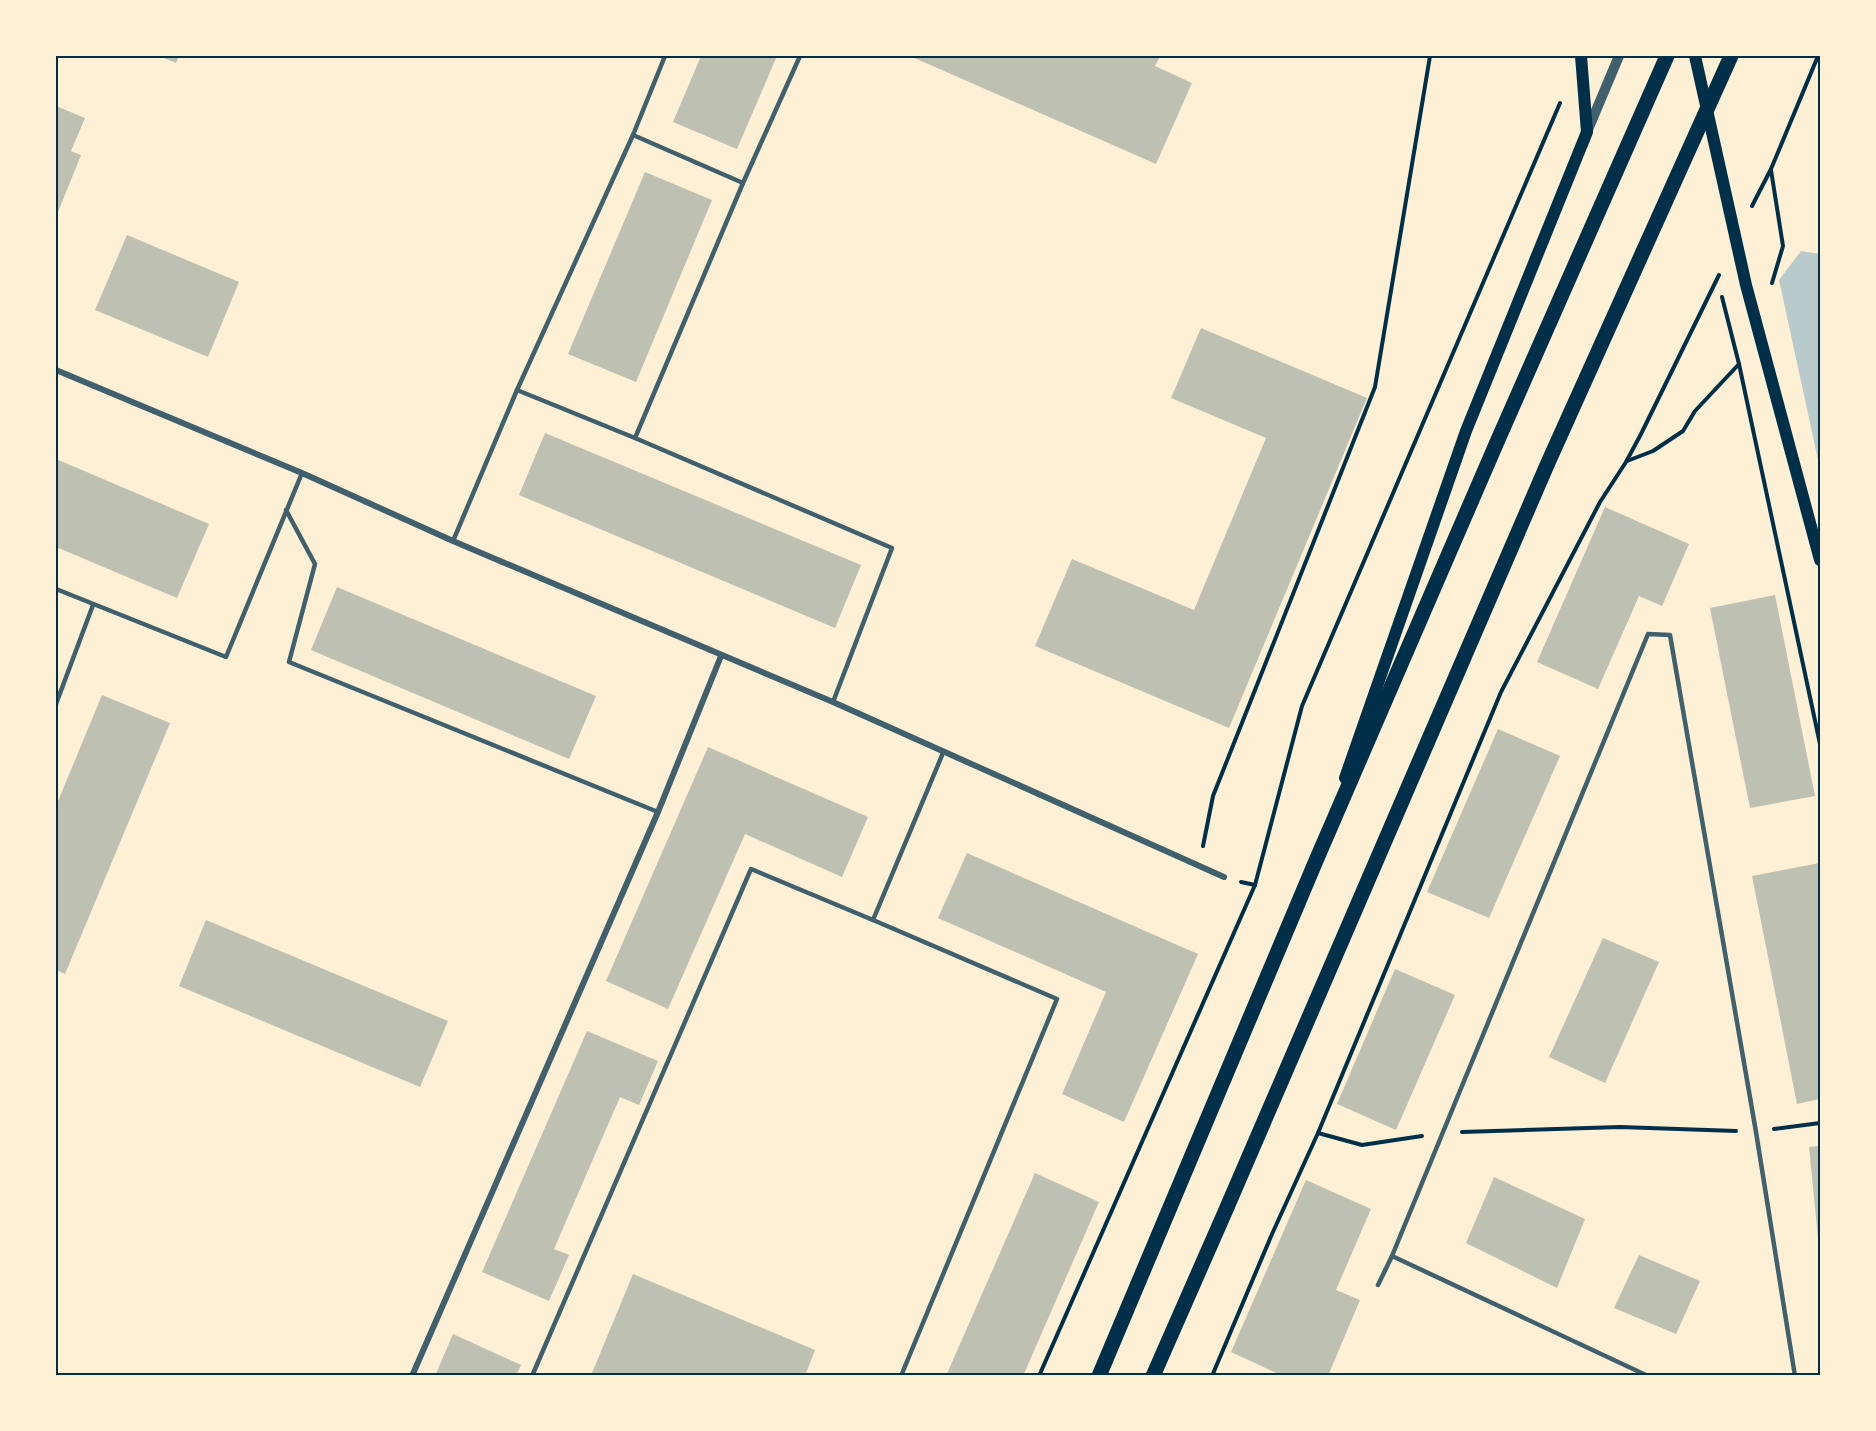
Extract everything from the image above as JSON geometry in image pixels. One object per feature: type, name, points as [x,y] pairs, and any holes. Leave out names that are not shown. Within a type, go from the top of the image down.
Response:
[{"type":"main road","points":[[1315,863],[1466,431],[1587,132],[1581,56]]},
{"type":"main road","points":[[1099,1376],[1315,863],[1667,56]]},
{"type":"main road","points":[[1695,56],[1746,285],[1821,560]]},
{"type":"main road","points":[[1153,1376],[1547,465],[1731,56]]},
{"type":"street","points":[[1587,132],[1619,56]]},
{"type":"street","points":[[56,370],[302,473],[453,541],[833,702],[1224,877]]},
{"type":"street","points":[[412,1376],[658,812],[722,656]]},
{"type":"lane","points":[[453,541],[517,390],[633,135],[665,56]]},
{"type":"lane","points":[[635,438],[743,183],[800,56]]},
{"type":"lane","points":[[633,135],[743,183]]},
{"type":"lane","points":[[517,390],[635,438],[892,549],[833,702]]},
{"type":"lane","points":[[56,589],[226,657],[302,473]]},
{"type":"lane","points":[[286,510],[315,564],[289,662],[658,812]]},
{"type":"lane","points":[[56,704],[93,605]]},
{"type":"lane","points":[[1378,1285],[1392,1256],[1648,634],[1670,635],[1796,1376]]},
{"type":"lane","points":[[873,920],[943,753]]},
{"type":"lane","points":[[532,1376],[751,869],[1057,999],[901,1376]]},
{"type":"lane","points":[[1392,1256],[1648,1376]]},
{"type":"path","points":[[1199,865],[1213,796],[1375,387],[1430,56]]},
{"type":"path","points":[[1039,1376],[1255,885],[1302,706],[1561,101]]},
{"type":"path","points":[[1770,169],[1783,246],[1771,281],[1773,292]]},
{"type":"path","points":[[1726,315],[1739,364],[1821,744]]},
{"type":"path","points":[[1626,462],[1653,451],[1683,431],[1695,411],[1739,364]]},
{"type":"path","points":[[1212,1376],[1272,1233],[1318,1133],[1501,692],[1600,502],[1641,434]]},
{"type":"path","points":[[1318,1133],[1362,1145],[1443,1133],[1490,1130],[1620,1127],[1756,1132],[1821,1123]]},
{"type":"shaded area","points":[[1801,251],[1820,254],[1820,469],[1779,280]]},
{"type":"building","points":[[159,56],[179,56],[176,63]]},
{"type":"building","points":[[701,56],[777,56],[737,149],[673,122]]},
{"type":"building","points":[[910,56],[1160,56],[1155,66],[1192,83],[1156,164]]},
{"type":"building","points":[[56,106],[85,118],[71,151],[81,155],[56,217]]},
{"type":"building","points":[[645,172],[712,200],[636,382],[568,354]]},
{"type":"building","points":[[127,235],[239,282],[208,357],[95,310]]},
{"type":"building","points":[[1201,328],[1367,398],[1229,728],[1035,646],[1072,559],[1194,610],[1266,438],[1171,398]]},
{"type":"building","points":[[545,433],[861,565],[835,628],[519,495]]},
{"type":"building","points":[[56,459],[209,524],[177,598],[56,547]]},
{"type":"building","points":[[1605,507],[1689,544],[1662,606],[1639,596],[1598,689],[1537,662]]},
{"type":"building","points":[[337,587],[596,696],[569,759],[311,650]]},
{"type":"building","points":[[1775,595],[1815,796],[1750,808],[1710,608]]},
{"type":"building","points":[[102,695],[170,723],[65,974],[56,970],[56,806]]},
{"type":"building","points":[[1498,729],[1560,756],[1489,918],[1427,892]]},
{"type":"building","points":[[708,747],[868,817],[842,877],[745,834],[668,1009],[606,981]]},
{"type":"building","points":[[967,853],[1198,954],[1124,1122],[1062,1094],[1106,992],[938,918]]},
{"type":"building","points":[[1820,863],[1820,1099],[1797,1104],[1752,876]]},
{"type":"building","points":[[206,920],[448,1021],[420,1087],[179,986]]},
{"type":"building","points":[[1603,938],[1659,962],[1605,1083],[1549,1057]]},
{"type":"building","points":[[1395,969],[1455,995],[1396,1130],[1337,1104]]},
{"type":"building","points":[[587,1031],[658,1061],[639,1105],[620,1097],[554,1249],[569,1255],[549,1301],[482,1272]]},
{"type":"building","points":[[1820,1146],[1820,1248],[1819,1248],[1809,1147]]},
{"type":"building","points":[[1035,1173],[1099,1202],[1023,1376],[946,1376]]},
{"type":"building","points":[[1494,1177],[1585,1219],[1557,1288],[1466,1243]]},
{"type":"building","points":[[1306,1180],[1371,1209],[1336,1290],[1360,1300],[1328,1376],[1283,1376],[1231,1352]]},
{"type":"building","points":[[1639,1255],[1700,1281],[1676,1334],[1614,1308]]},
{"type":"building","points":[[633,1274],[815,1350],[805,1376],[599,1376],[592,1373]]},
{"type":"building","points":[[453,1334],[521,1365],[516,1376],[435,1376]]}]
